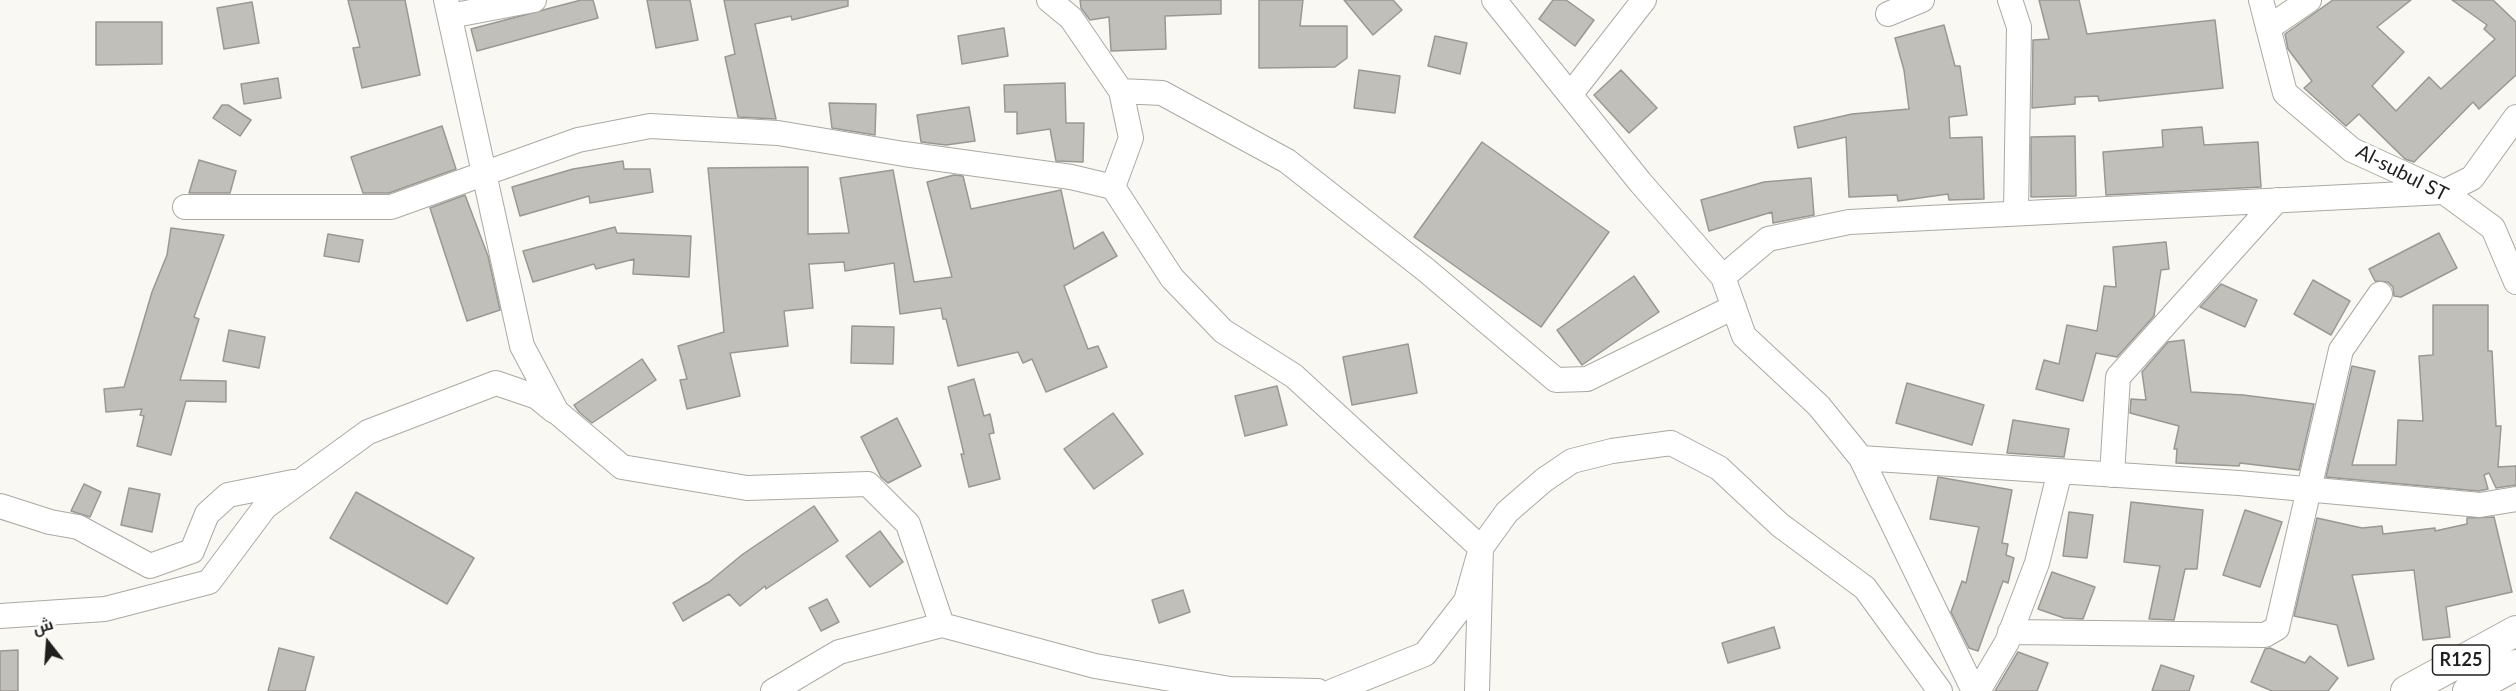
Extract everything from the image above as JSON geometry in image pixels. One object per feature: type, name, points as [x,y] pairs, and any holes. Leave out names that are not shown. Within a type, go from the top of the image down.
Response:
[{"type":"main road","name":"R125","points":[[2406,691],[2516,631]]},
{"type":"main road","name":"R125","points":[[2468,691],[2516,665]]},
{"type":"street","points":[[534,0],[448,8],[522,346],[558,412],[622,466]]},
{"type":"street","points":[[1049,0],[1071,18],[1121,92],[1131,138],[1113,187]]},
{"type":"street","points":[[1494,0],[1640,182],[1724,277],[1744,336],[1819,406],[1861,458],[1976,691]]},
{"type":"street","points":[[1570,95],[1644,0]]},
{"type":"street","points":[[1888,14],[1922,0]]},
{"type":"street","points":[[2010,0],[2019,27],[2016,213]]},
{"type":"street","name":"Al-subul ST","points":[[2261,0],[2285,93],[2352,150],[2444,192],[2493,228],[2516,282]]},
{"type":"street","points":[[2268,28],[2309,0]]},
{"type":"street","points":[[1121,92],[1162,93],[1287,161],[1426,270],[1556,380],[1587,379],[1734,307]]},
{"type":"street","points":[[1724,277],[1768,239],[1849,222],[2444,192],[2472,178],[2516,117]]},
{"type":"street","points":[[185,207],[391,207],[578,140],[650,126],[778,133],[904,154],[1071,177],[1113,187],[1172,278],[1223,331],[1294,376],[1481,548],[1477,691]]},
{"type":"street","points":[[2112,475],[2118,377],[2277,200]]},
{"type":"street","points":[[2010,632],[2265,635],[2272,633],[2277,628],[2310,490],[2329,392],[2341,350],[2380,294]]},
{"type":"street","points":[[0,616],[105,609],[209,582],[265,507],[368,432],[496,383],[537,397],[622,466],[747,488],[868,484],[908,524],[942,625]]},
{"type":"street","points":[[1333,691],[1425,654],[1466,601],[1481,548],[1507,512],[1572,461],[1612,451],[1671,443],[1719,468],[1780,525],[1865,588],[1940,691]]},
{"type":"street","points":[[1861,458],[2060,471],[2480,505],[2516,499]]},
{"type":"street","points":[[1976,691],[2010,632],[2037,563],[2060,471]]},
{"type":"street","points":[[0,506],[50,522],[78,527],[150,566],[192,551],[207,514],[228,495],[302,480]]},
{"type":"street","points":[[773,691],[839,652],[942,625],[1095,666],[1230,689],[1318,691]]},
{"type":"building","points":[[348,0],[405,0],[420,75],[362,88],[353,48],[360,47]]},
{"type":"building","points":[[581,0],[593,0],[598,18],[477,51],[471,29]]},
{"type":"building","points":[[647,0],[690,0],[698,40],[656,48]]},
{"type":"building","points":[[724,0],[848,0],[848,6],[792,20],[791,16],[755,24],[776,119],[738,117],[725,57],[735,54]]},
{"type":"building","points":[[1080,0],[1221,0],[1221,14],[1165,16],[1166,49],[1111,51],[1109,17],[1090,20],[1081,8]]},
{"type":"building","points":[[1259,0],[1303,0],[1300,26],[1347,26],[1347,58],[1335,67],[1259,68]]},
{"type":"building","points":[[1344,0],[1393,0],[1402,10],[1373,35]]},
{"type":"building","points":[[1553,0],[1566,0],[1594,20],[1575,46],[1539,19]]},
{"type":"building","points":[[2039,0],[2079,0],[2087,34],[2215,20],[2223,88],[2099,101],[2098,96],[2075,97],[2075,104],[2032,108],[2033,40],[2049,39]]},
{"type":"building","points":[[2333,0],[2411,0],[2377,27],[2404,52],[2372,86],[2396,111],[2429,77],[2441,89],[2495,39],[2484,29],[2487,25],[2452,0],[2493,0],[2516,22],[2516,75],[2479,109],[2473,102],[2414,162],[2405,159],[2359,114],[2346,126],[2304,88],[2312,81],[2288,49],[2285,34]]},
{"type":"building","points":[[252,2],[259,43],[224,49],[217,8]]},
{"type":"building","points":[[96,22],[162,22],[162,64],[96,65]]},
{"type":"building","points":[[1944,25],[1955,66],[1960,66],[1967,115],[1949,117],[1950,138],[1982,137],[1984,199],[1949,200],[1948,194],[1898,201],[1897,195],[1849,197],[1846,137],[1798,148],[1794,127],[1852,114],[1909,109],[1904,70],[1895,38]]},
{"type":"building","points":[[1004,28],[1008,56],[962,64],[958,36]]},
{"type":"building","points":[[1435,36],[1467,43],[1460,74],[1428,66]]},
{"type":"building","points":[[1359,70],[1400,76],[1395,113],[1354,108]]},
{"type":"building","points":[[1621,70],[1657,108],[1629,133],[1594,95]]},
{"type":"building","points":[[278,78],[281,98],[244,104],[241,84]]},
{"type":"building","points":[[1065,83],[1066,123],[1084,123],[1083,162],[1056,161],[1050,129],[1017,134],[1017,112],[1005,112],[1004,85]]},
{"type":"building","points":[[829,103],[876,104],[875,135],[832,128]]},
{"type":"building","points":[[222,105],[228,105],[251,120],[240,136],[213,118]]},
{"type":"building","points":[[969,107],[975,141],[946,145],[921,142],[917,115]]},
{"type":"building","points":[[442,126],[456,169],[389,193],[363,193],[351,157]]},
{"type":"building","points":[[2202,127],[2204,145],[2258,142],[2261,187],[2106,195],[2103,152],[2163,147],[2162,130]]},
{"type":"building","points":[[2075,136],[2076,196],[2031,197],[2031,137]]},
{"type":"building","points":[[1482,142],[1609,232],[1541,327],[1414,237]]},
{"type":"building","points":[[199,160],[236,171],[230,193],[189,193]]},
{"type":"building","points":[[623,161],[624,169],[650,169],[653,192],[590,203],[589,196],[520,216],[512,187],[573,169]]},
{"type":"building","points":[[808,167],[808,234],[849,233],[840,178],[893,170],[914,282],[952,277],[927,182],[954,175],[963,176],[971,209],[1061,190],[1074,249],[1103,232],[1117,256],[1064,286],[1088,349],[1098,346],[1107,367],[1046,392],[1032,359],[1023,363],[1018,352],[958,366],[941,308],[900,314],[894,263],[845,271],[844,262],[809,264],[813,308],[784,311],[788,346],[730,353],[740,396],[687,409],[680,380],[687,379],[678,346],[724,332],[708,168]]},
{"type":"building","points":[[1811,178],[1814,215],[1773,223],[1772,212],[1709,231],[1701,200],[1764,182]]},
{"type":"building","points":[[465,195],[488,256],[500,310],[467,321],[430,208]]},
{"type":"building","points":[[615,227],[617,233],[691,236],[689,277],[633,274],[634,259],[596,269],[594,264],[533,282],[523,251]]},
{"type":"building","points":[[171,228],[224,235],[194,317],[199,319],[180,380],[226,381],[226,402],[186,401],[171,455],[137,446],[144,416],[140,415],[142,409],[106,412],[104,389],[124,387],[152,292],[167,255]]},
{"type":"building","points":[[2439,233],[2457,268],[2401,297],[2394,296],[2393,287],[2388,282],[2375,281],[2369,269]]},
{"type":"building","points":[[328,234],[363,240],[359,262],[324,256]]},
{"type":"building","points":[[2166,242],[2169,269],[2161,270],[2154,316],[2117,357],[2096,353],[2083,401],[2036,389],[2044,360],[2059,364],[2067,325],[2097,331],[2104,286],[2116,287],[2113,247]]},
{"type":"building","points":[[1634,276],[1659,312],[1582,365],[1557,330]]},
{"type":"building","points":[[2313,280],[2350,301],[2331,335],[2294,314]]},
{"type":"building","points":[[2221,284],[2257,300],[2245,327],[2200,307]]},
{"type":"building","points":[[2433,305],[2488,305],[2488,351],[2492,351],[2496,426],[2501,426],[2498,467],[2516,466],[2516,485],[2496,488],[2489,473],[2484,475],[2488,489],[2479,491],[2326,477],[2352,366],[2375,371],[2352,465],[2396,465],[2398,420],[2423,421],[2419,356],[2433,355]]},
{"type":"building","points":[[852,326],[894,327],[893,364],[851,363]]},
{"type":"building","points":[[229,330],[265,337],[259,368],[223,361]]},
{"type":"building","points":[[2184,340],[2191,392],[2243,395],[2314,404],[2299,470],[2240,463],[2239,466],[2176,463],[2177,449],[2174,449],[2179,426],[2130,413],[2131,399],[2146,400],[2142,372],[2168,342]]},
{"type":"building","points":[[1408,344],[1417,393],[1352,405],[1343,357]]},
{"type":"building","points":[[642,359],[656,380],[592,423],[579,412],[574,405]]},
{"type":"building","points":[[974,379],[984,416],[990,414],[994,433],[989,434],[1000,479],[969,487],[961,454],[964,454],[948,387]]},
{"type":"building","points":[[1907,383],[1984,405],[1972,445],[1896,423]]},
{"type":"building","points":[[1277,386],[1287,425],[1245,436],[1235,396]]},
{"type":"building","points":[[1113,413],[1143,454],[1094,489],[1064,449]]},
{"type":"building","points":[[897,418],[921,466],[888,483],[881,477],[861,437]]},
{"type":"building","points":[[2013,420],[2069,429],[2064,457],[2007,453]]},
{"type":"building","points":[[1938,477],[2012,490],[2002,543],[2008,544],[2006,555],[2014,558],[2008,583],[2003,581],[1978,651],[1969,648],[1951,612],[1962,581],[1966,583],[1979,527],[1930,519]]},
{"type":"building","points":[[84,484],[101,492],[90,517],[71,511]]},
{"type":"building","points":[[129,488],[160,494],[152,532],[121,525]]},
{"type":"building","points":[[356,492],[474,558],[447,604],[330,538]]},
{"type":"building","points":[[2131,502],[2203,510],[2197,569],[2185,569],[2174,620],[2149,619],[2160,566],[2124,562]]},
{"type":"building","points":[[814,506],[838,541],[766,589],[765,586],[740,606],[729,594],[683,621],[673,603],[709,582],[743,554]]},
{"type":"building","points":[[2245,510],[2282,522],[2260,587],[2223,575]]},
{"type":"building","points":[[2069,512],[2093,515],[2087,558],[2063,556]]},
{"type":"building","points":[[2494,517],[2512,592],[2446,607],[2450,637],[2423,640],[2414,570],[2352,575],[2374,659],[2348,666],[2337,625],[2294,616],[2317,518],[2362,528],[2382,526],[2383,534],[2435,528],[2435,531],[2467,524],[2467,518]]},
{"type":"building","points":[[880,531],[903,562],[870,587],[846,556]]},
{"type":"building","points":[[2052,572],[2095,587],[2083,619],[2064,618],[2038,609]]},
{"type":"building","points":[[1183,590],[1190,612],[1159,623],[1152,600]]},
{"type":"building","points":[[827,599],[839,622],[821,631],[809,608]]},
{"type":"building","points":[[1774,627],[1780,648],[1728,663],[1722,643]]},
{"type":"building","points":[[279,648],[314,657],[305,691],[268,691]]},
{"type":"building","points":[[2270,648],[2305,663],[2310,656],[2338,678],[2328,691],[2272,691],[2251,682],[2265,649]]},
{"type":"building","points":[[18,650],[18,691],[0,691],[0,651]]},
{"type":"building","points":[[2018,652],[2048,663],[2037,691],[1995,691]]},
{"type":"building","points":[[2161,665],[2194,676],[2189,691],[2152,691]]}]
